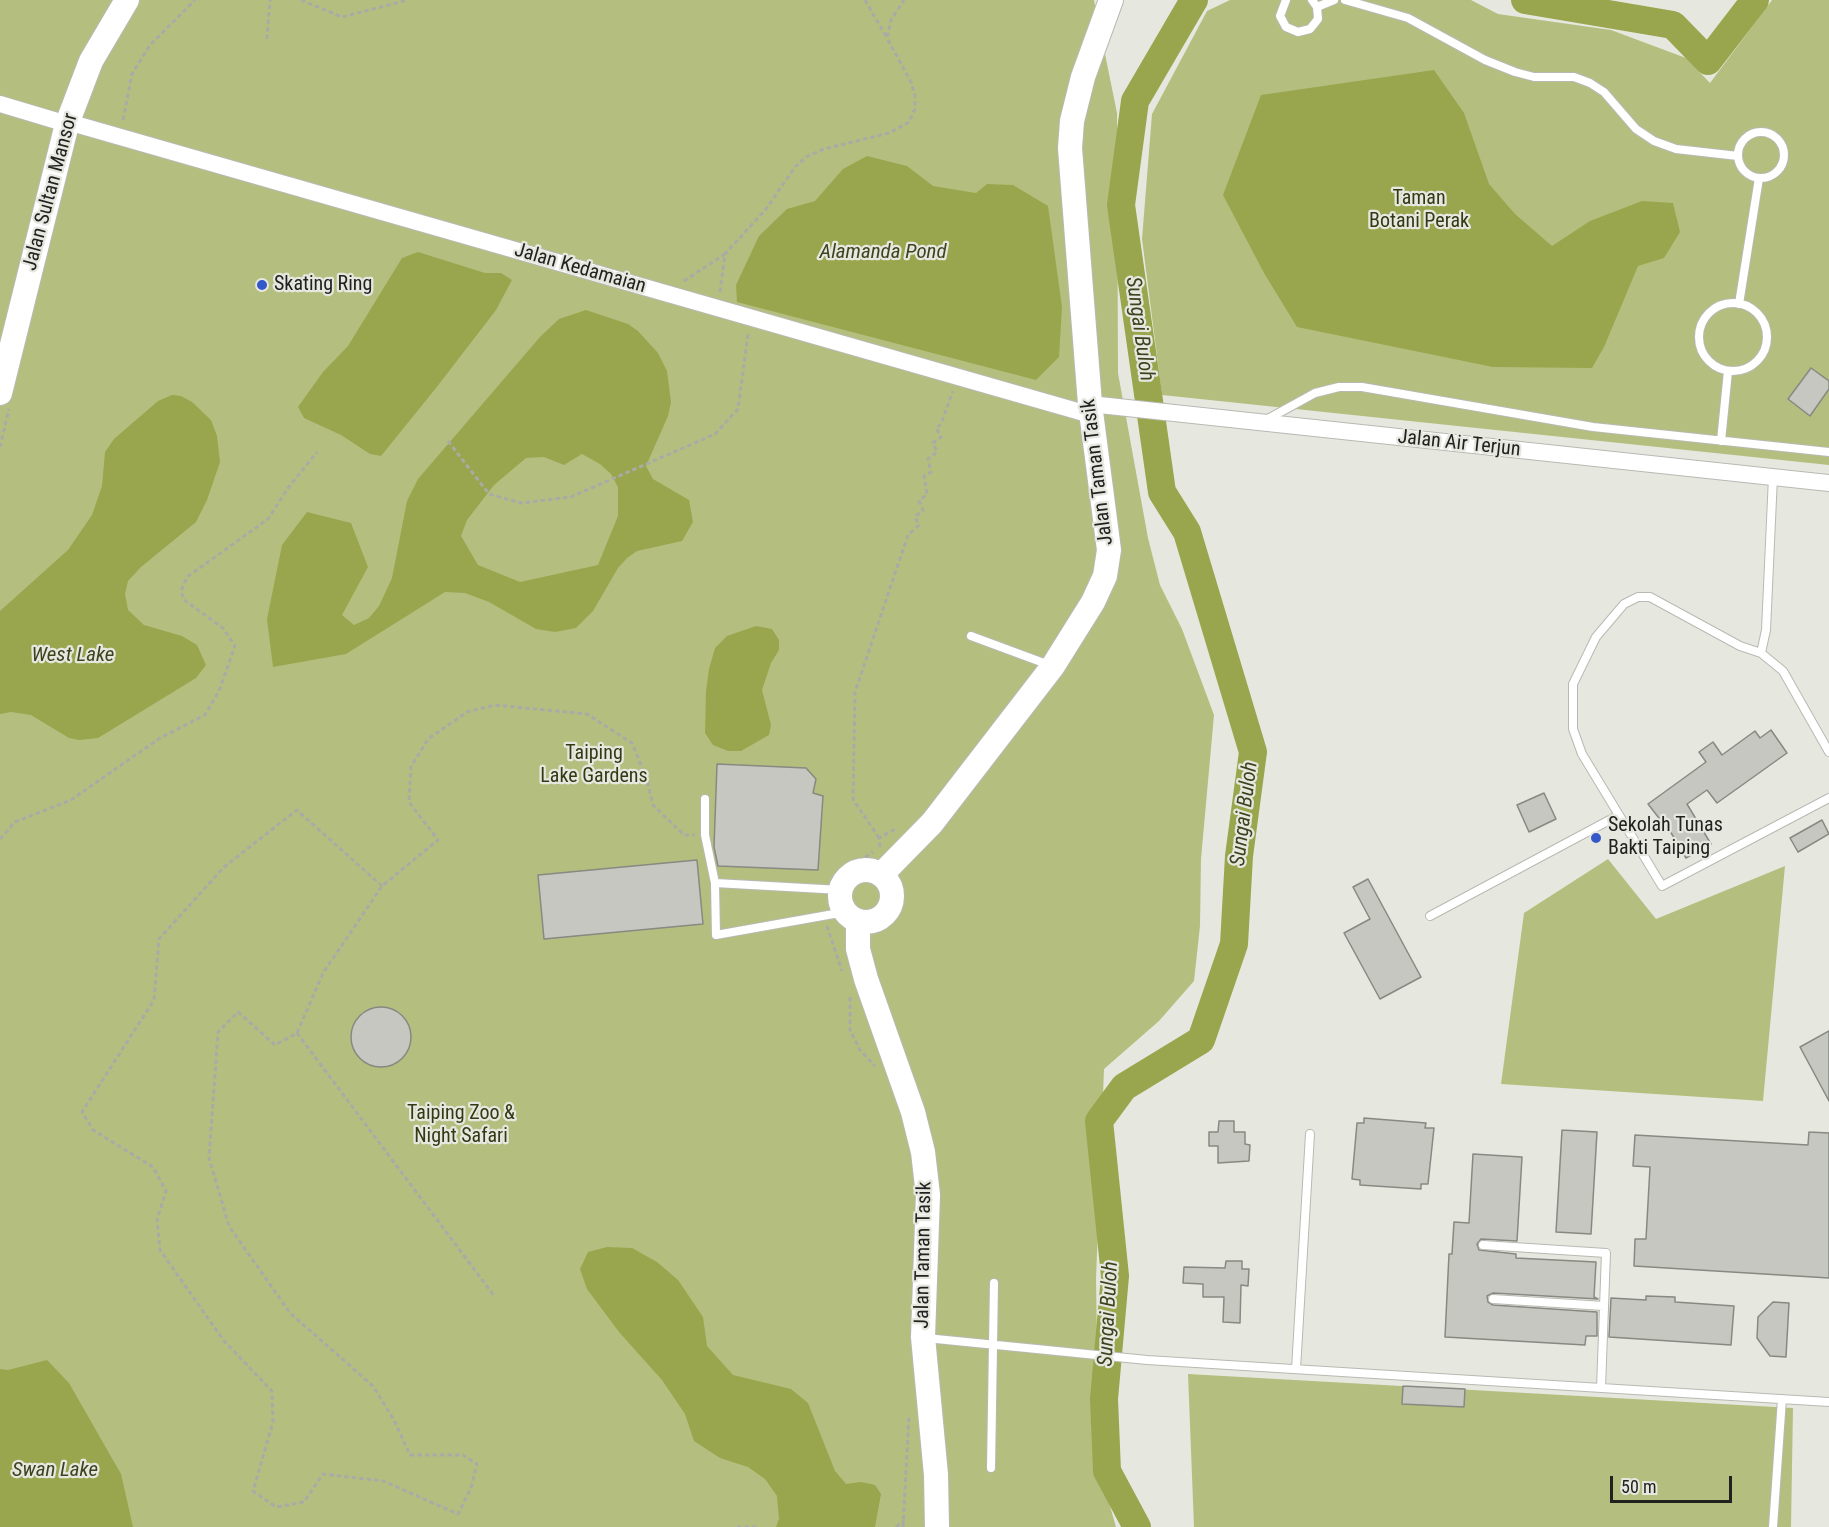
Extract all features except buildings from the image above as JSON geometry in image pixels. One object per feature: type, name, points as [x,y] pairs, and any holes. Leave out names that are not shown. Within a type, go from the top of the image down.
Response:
[{"type":"street","name":"Jalan Sultan Mansor","points":[[0,393],[68,123],[91,61],[127,0]]},
{"type":"street","name":"Jalan Taman Tasik","points":[[881,875],[932,823],[1053,666],[1093,602],[1105,576],[1108,550],[1091,410],[1070,148],[1072,121],[1083,77],[1111,0]]},
{"type":"street","name":"Jalan Kedamaian","points":[[0,104],[957,378],[1091,410]]},
{"type":"street","name":"Jalan Air Terjun","points":[[1091,410],[1118,408],[1829,483]]},
{"type":"street","points":[[865,871],[881,875],[891,888],[891,904],[882,918],[866,922],[839,906],[844,883],[857,872],[865,871]]},
{"type":"street","name":"Jalan Taman Tasik","points":[[839,906],[858,949],[913,1112],[923,1152],[928,1195],[923,1337],[936,1475],[937,1527]]},
{"type":"lane","points":[[1286,0],[1280,16],[1286,27],[1298,32],[1304,32],[1315,25],[1318,19],[1314,3],[1334,0]]},
{"type":"lane","points":[[1345,0],[1381,8],[1408,18],[1485,60],[1515,72],[1534,77],[1574,77],[1590,83],[1604,92],[1636,129],[1654,141],[1676,149],[1738,156]]},
{"type":"lane","points":[[1764,131],[1779,139],[1783,146],[1784,162],[1775,174],[1759,178],[1742,168],[1738,156],[1743,141],[1756,132],[1764,131]]},
{"type":"lane","points":[[1739,304],[1759,178]]},
{"type":"lane","points":[[1739,304],[1759,315],[1767,337],[1759,358],[1751,366],[1728,371],[1709,361],[1703,352],[1699,332],[1709,313],[1718,306],[1739,304]]},
{"type":"lane","points":[[1721,441],[1728,371]]},
{"type":"lane","points":[[1261,423],[1316,393],[1338,387],[1362,387],[1593,427],[1829,452]]},
{"type":"lane","points":[[1761,653],[1766,630],[1773,477]]},
{"type":"lane","points":[[1829,752],[1783,671],[1761,653],[1740,646],[1650,597],[1638,597],[1624,604],[1612,617],[1582,662],[1573,684],[1571,707],[1573,729],[1582,754],[1662,886],[1829,798]]},
{"type":"lane","points":[[971,636],[1053,666]]},
{"type":"lane","points":[[705,799],[705,835],[715,883],[716,935],[839,906]]},
{"type":"lane","points":[[1430,916],[1619,815]]},
{"type":"lane","points":[[715,883],[839,906]]},
{"type":"lane","points":[[1296,1369],[1310,1134]]},
{"type":"lane","points":[[1483,1245],[1606,1253],[1601,1388]]},
{"type":"lane","points":[[991,1468],[994,1283]]},
{"type":"lane","points":[[1493,1299],[1604,1306]]},
{"type":"lane","points":[[923,1337],[1147,1359],[1829,1402]]},
{"type":"lane","points":[[1773,1527],[1782,1399]]},
{"type":"path","points":[[119,137],[132,74],[150,45],[195,0]]},
{"type":"path","points":[[267,39],[270,0]]},
{"type":"path","points":[[301,0],[342,17],[408,0]]},
{"type":"path","points":[[666,294],[725,254],[766,209],[795,167],[806,157],[824,149],[890,133],[909,122],[915,109],[915,96],[911,82],[866,0]]},
{"type":"path","points":[[887,38],[891,20],[904,0]]},
{"type":"path","points":[[720,309],[725,254]]},
{"type":"path","points":[[448,441],[489,494],[521,503],[571,498],[715,434],[738,409],[750,318]]},
{"type":"path","points":[[843,976],[839,906],[831,880],[880,848],[879,838],[853,799],[855,692],[908,535],[919,525],[915,517],[923,510],[919,501],[927,494],[924,476],[931,472],[928,459],[937,453],[933,443],[940,437],[936,428],[941,424],[957,378]]},
{"type":"path","points":[[0,840],[15,822],[71,800],[160,738],[205,715],[219,690],[235,646],[223,628],[184,600],[181,591],[187,577],[268,519],[288,488],[317,452]]},
{"type":"path","points":[[382,886],[297,810],[224,867],[159,939],[154,1000],[82,1112],[93,1130],[153,1167],[166,1191],[157,1220],[160,1250],[224,1341],[272,1391],[273,1422],[253,1491],[276,1507],[304,1502],[323,1474],[383,1481],[458,1514],[471,1488],[477,1464],[463,1455],[410,1455],[394,1420],[373,1386],[290,1313],[230,1226],[209,1158],[218,1032],[238,1012],[275,1045],[297,1034],[323,973],[382,886],[438,840],[409,802],[411,767],[428,738],[467,712],[495,705],[588,714],[632,743],[647,780],[653,805],[684,834],[695,835],[698,844]]},
{"type":"path","points":[[879,838],[905,824]]},
{"type":"path","points":[[847,986],[850,997],[850,1030],[860,1050],[876,1067]]},
{"type":"path","points":[[297,1034],[495,1297]]},
{"type":"path","points":[[903,1527],[909,1406]]},
{"type":"path","points":[[896,1527],[904,1521]]},
{"type":"path","points":[[737,1527],[759,1527]]},
{"type":"green space","name":"Taiping Lake Gardens","points":[[0,0],[1094,0],[1117,113],[1118,373],[1148,538],[1160,585],[1182,629],[1214,715],[1201,859],[1200,926],[1194,981],[1159,1021],[1104,1069],[1096,1279],[1099,1468],[1116,1527],[0,1527]]},
{"type":"green space","name":"Taman Botani Perak","points":[[1230,0],[1471,0],[1498,14],[1611,30],[1686,58],[1710,83],[1772,0],[1829,0],[1829,465],[1162,395],[1142,239],[1152,114],[1207,11]]},
{"type":"green space","points":[[1608,859],[1656,919],[1785,866],[1763,1101],[1501,1084],[1524,913]]},
{"type":"green space","points":[[1188,1374],[1793,1408],[1791,1527],[1194,1527]]},
{"type":"water","points":[[1434,70],[1464,113],[1489,184],[1515,214],[1552,246],[1590,221],[1642,201],[1673,203],[1680,232],[1664,258],[1638,266],[1604,347],[1592,368],[1493,367],[1297,327],[1264,273],[1223,195],[1261,95]]},
{"type":"water","name":"Alamanda Pond","points":[[867,156],[907,166],[933,186],[976,193],[987,184],[1013,185],[1048,206],[1062,307],[1059,357],[1036,380],[737,302],[736,285],[759,236],[787,209],[815,201],[843,169]]},
{"type":"water","points":[[418,252],[485,273],[501,273],[512,280],[496,310],[381,456],[370,454],[341,435],[304,418],[298,407],[323,372],[348,346],[402,258]]},
{"type":"water","points":[[586,310],[628,324],[638,331],[658,353],[667,371],[671,402],[668,416],[646,466],[653,479],[689,500],[693,522],[682,541],[637,551],[627,558],[618,568],[593,611],[576,628],[555,632],[536,629],[489,602],[465,593],[445,592],[346,654],[273,667],[267,619],[282,545],[307,512],[351,523],[368,567],[342,615],[354,625],[369,618],[379,606],[392,578],[407,501],[418,479],[540,337],[559,319]],"holes":[[[582,454],[600,464],[611,474],[618,487],[618,516],[598,565],[520,582],[478,565],[461,536],[467,520],[494,485],[526,458],[544,457],[564,465]]]},
{"type":"water","name":"West Lake","points":[[172,395],[181,396],[192,402],[211,420],[217,436],[220,462],[207,500],[196,522],[141,567],[128,581],[125,594],[128,610],[144,625],[182,636],[197,645],[206,665],[196,678],[98,738],[79,740],[69,738],[31,715],[11,712],[0,714],[0,611],[68,550],[92,515],[102,486],[105,452],[114,439],[158,401]]},
{"type":"water","points":[[756,626],[772,629],[779,640],[779,650],[771,663],[762,690],[771,725],[769,735],[741,751],[728,751],[713,745],[705,733],[709,669],[715,648],[727,636]]},
{"type":"water","points":[[607,1247],[632,1248],[657,1262],[678,1280],[703,1317],[707,1346],[733,1375],[791,1389],[808,1403],[835,1471],[846,1484],[861,1482],[875,1485],[881,1494],[875,1527],[776,1527],[779,1519],[777,1496],[765,1479],[748,1467],[720,1458],[694,1441],[685,1414],[662,1380],[619,1332],[587,1289],[580,1269],[588,1252]]},
{"type":"water","name":"Swan Lake","points":[[47,1360],[69,1383],[121,1474],[133,1527],[0,1527],[0,1369],[8,1370]]},
{"type":"waterway","name":"Sungai Buloh","points":[[1137,1527],[1107,1471],[1104,1399],[1115,1276],[1099,1121],[1124,1087],[1201,1040],[1234,944],[1239,856],[1253,752],[1187,532],[1162,492],[1121,205],[1135,101],[1194,0]]},
{"type":"waterway","name":"Sungai Buloh","points":[[1525,0],[1673,25],[1708,61],[1755,0]]},
{"type":"place","name":"Skating Ring","points":[[262,285]]},
{"type":"place","name":"Sekolah Tunas Bakti Taiping","points":[[1596,838]]},
{"type":"park label","name":"Taiping Zoo & Night Safari","points":[[461,1126]]}]
